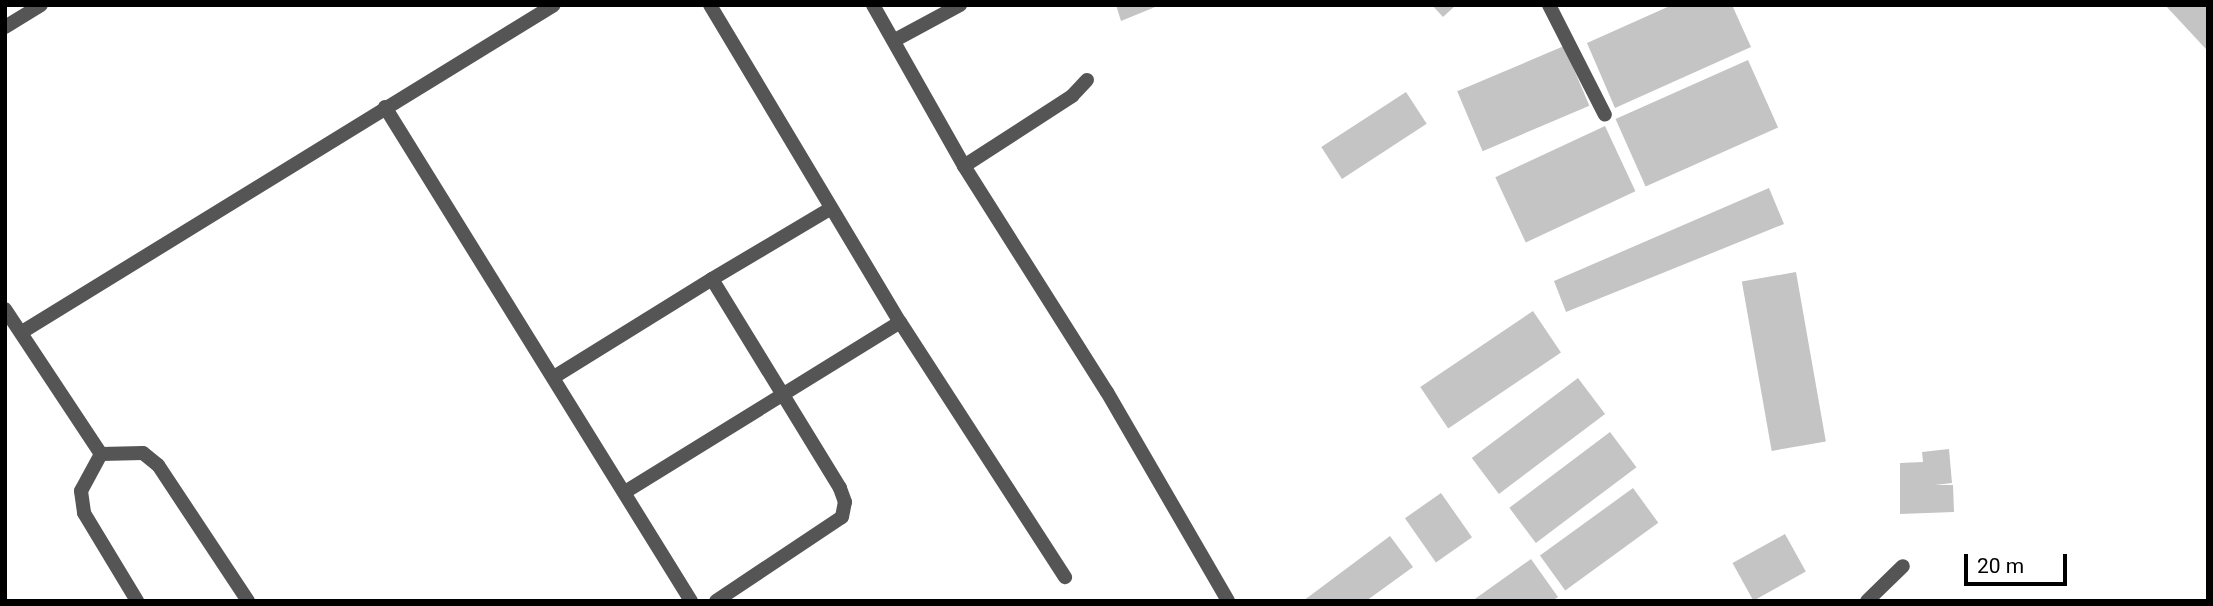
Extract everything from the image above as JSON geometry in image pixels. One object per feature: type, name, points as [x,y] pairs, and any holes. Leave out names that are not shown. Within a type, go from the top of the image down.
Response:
[{"type":"street","points":[[5,27],[22,10],[41,5]]},
{"type":"street","points":[[22,332],[554,5]]},
{"type":"street","points":[[709,5],[900,322],[1065,577]]},
{"type":"street","points":[[873,5],[964,166],[1107,392],[1228,601]]},
{"type":"street","points":[[895,40],[960,5]]},
{"type":"street","points":[[1549,5],[1605,115]]},
{"type":"street","points":[[964,166],[1072,96],[1087,80]]},
{"type":"street","points":[[385,107],[691,601]]},
{"type":"street","points":[[554,377],[830,209]]},
{"type":"street","points":[[712,279],[840,488],[845,502],[842,517],[716,601]]},
{"type":"street","points":[[5,309],[101,454]]},
{"type":"street","points":[[625,492],[900,322]]},
{"type":"street","points":[[101,454],[143,453],[158,465],[248,601]]},
{"type":"street","points":[[101,454],[81,491],[84,513],[137,601]]},
{"type":"street","points":[[1867,601],[1903,566]]},
{"type":"building","points":[[1116,5],[1160,5],[1121,21]]},
{"type":"building","points":[[1432,5],[1456,5],[1443,17]]},
{"type":"building","points":[[1672,5],[1732,5],[1751,47],[1615,108],[1587,43]]},
{"type":"building","points":[[2165,5],[2208,5],[2208,51],[2205,48]]},
{"type":"building","points":[[1564,46],[1589,106],[1483,151],[1457,91]]},
{"type":"building","points":[[1748,60],[1778,128],[1646,187],[1616,119]]},
{"type":"building","points":[[1406,92],[1427,124],[1342,179],[1321,147]]},
{"type":"building","points":[[1605,126],[1635,191],[1526,242],[1495,177]]},
{"type":"building","points":[[1769,188],[1784,224],[1566,312],[1554,281]]},
{"type":"building","points":[[1796,272],[1826,441],[1772,451],[1742,282]]},
{"type":"building","points":[[1533,311],[1561,352],[1448,429],[1420,387]]},
{"type":"building","points":[[1578,378],[1605,414],[1499,494],[1472,458]]},
{"type":"building","points":[[1610,432],[1636,467],[1536,543],[1509,508]]},
{"type":"building","points":[[1949,449],[1952,483],[1935,485],[1953,485],[1954,512],[1900,514],[1900,463],[1923,462],[1922,452]]},
{"type":"building","points":[[1633,488],[1658,523],[1565,590],[1540,556]]},
{"type":"building","points":[[1441,493],[1472,537],[1436,562],[1405,518]]},
{"type":"building","points":[[1785,534],[1806,572],[1753,601],[1733,563]]},
{"type":"building","points":[[1390,536],[1413,567],[1366,601],[1303,601]]},
{"type":"building","points":[[1531,559],[1558,597],[1552,601],[1472,601]]}]
